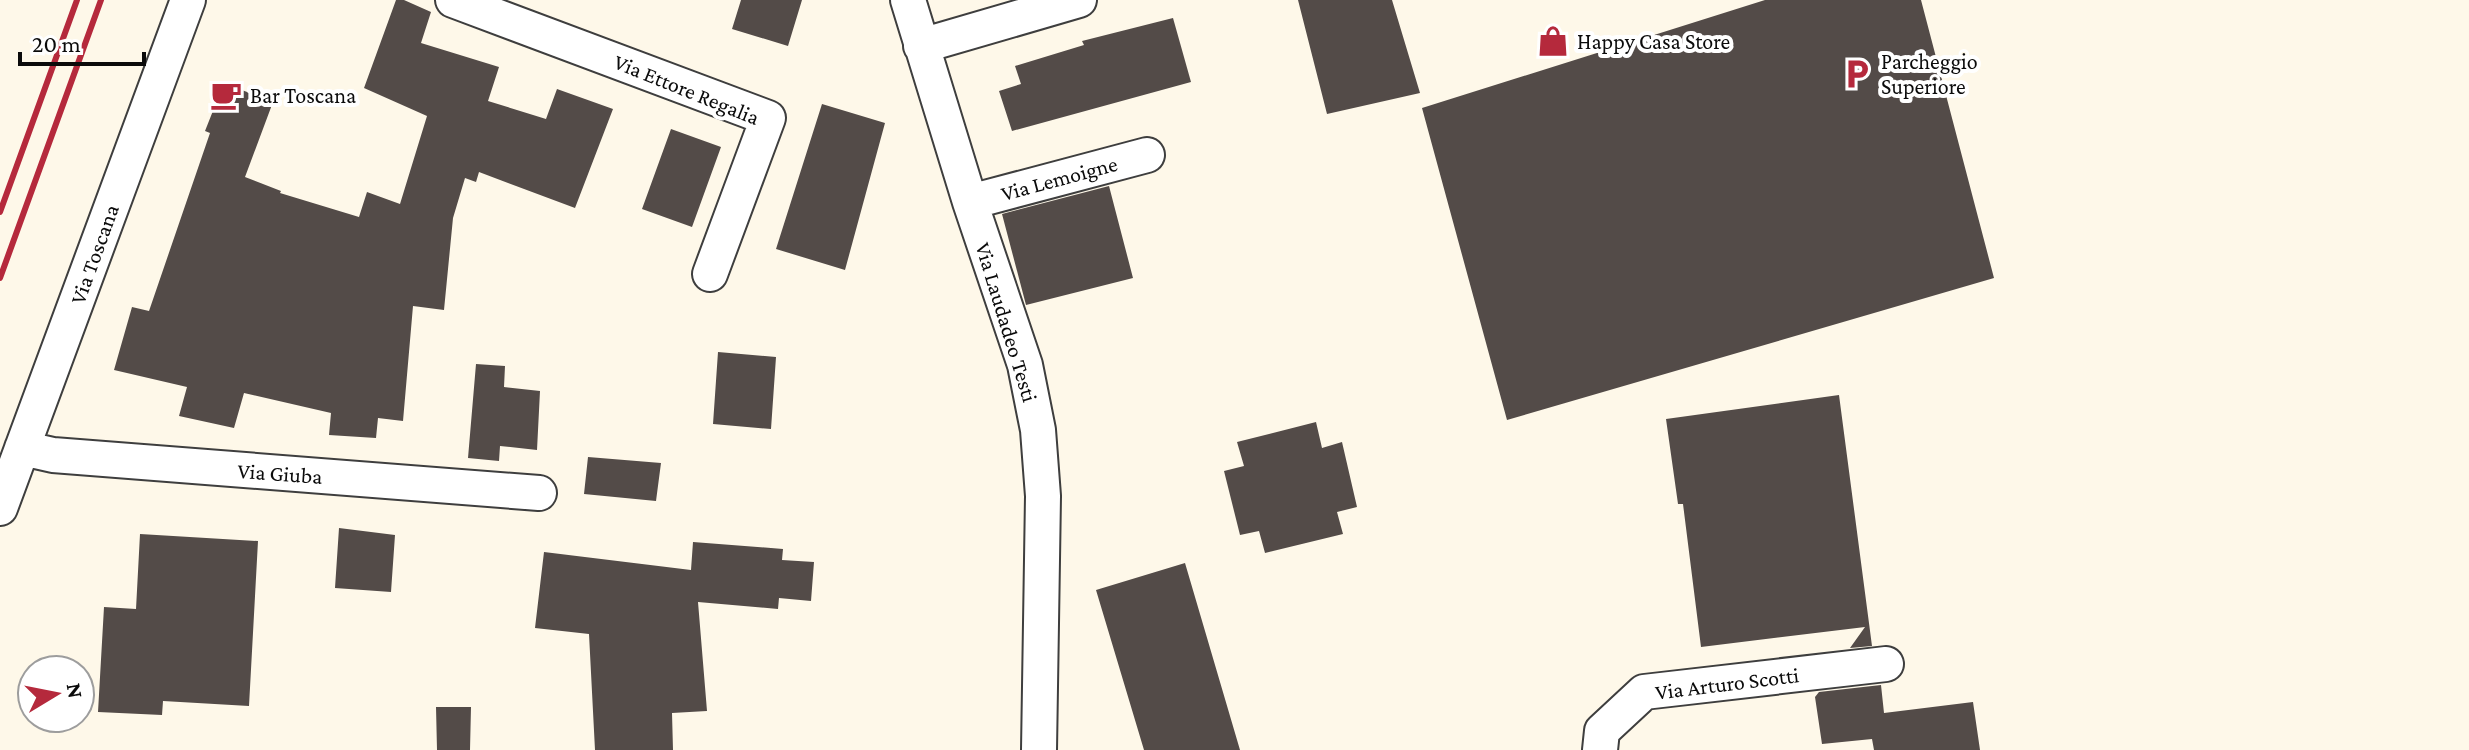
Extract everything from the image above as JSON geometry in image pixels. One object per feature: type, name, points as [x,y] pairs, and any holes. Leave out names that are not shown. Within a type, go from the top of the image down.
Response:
[{"type":"street","name":"Via Toscana","points":[[0,508],[188,0]]},
{"type":"street","name":"Via Ettore Regalia","points":[[453,0],[768,118],[710,274]]},
{"type":"street","name":"Via Laudadeo Testi","points":[[908,0],[970,202],[1025,365],[1038,430],[1043,496],[1039,750]]},
{"type":"street","points":[[921,46],[1079,0]]},
{"type":"street","name":"Via Lemoigne","points":[[970,202],[1147,155]]},
{"type":"street","name":"Via Giuba","points":[[22,448],[53,455],[539,493]]},
{"type":"street","name":"Via Arturo Scotti","points":[[1600,750],[1602,731],[1644,692],[1886,664]]},
{"type":"building","points":[[396,0],[404,0],[431,12],[421,43],[499,67],[488,101],[546,119],[557,89],[613,109],[575,208],[479,172],[476,182],[465,178],[453,218],[444,310],[413,306],[403,421],[378,418],[376,438],[329,435],[331,413],[244,393],[234,428],[179,416],[187,387],[114,370],[132,307],[149,311],[210,133],[205,131],[224,83],[273,102],[245,177],[280,193],[359,217],[367,192],[400,204],[427,116],[364,88]]},
{"type":"building","points":[[741,0],[802,0],[788,46],[732,29]]},
{"type":"building","points":[[1298,0],[1392,0],[1420,93],[1327,114]]},
{"type":"building","points":[[1765,0],[1921,0],[1994,278],[1507,420],[1422,108]]},
{"type":"building","points":[[1173,18],[1191,82],[1012,131],[999,91],[1021,84],[1015,66],[1084,45],[1082,41]]},
{"type":"building","points":[[822,104],[885,123],[845,270],[776,249]]},
{"type":"building","points":[[671,129],[721,147],[692,227],[642,209]]},
{"type":"building","points":[[1109,186],[1133,278],[1026,305],[1002,214]]},
{"type":"building","points":[[718,352],[776,357],[771,429],[713,424]]},
{"type":"building","points":[[476,364],[505,366],[504,387],[540,391],[537,450],[500,446],[499,461],[468,458]]},
{"type":"building","points":[[1839,395],[1872,646],[1850,648],[1865,627],[1701,647],[1683,504],[1678,504],[1666,419]]},
{"type":"building","points":[[1316,422],[1322,448],[1342,442],[1357,507],[1337,512],[1343,534],[1265,553],[1259,531],[1240,535],[1224,471],[1244,466],[1237,442]]},
{"type":"building","points":[[588,457],[661,463],[656,501],[584,494]]},
{"type":"building","points":[[339,528],[395,535],[391,592],[335,588]]},
{"type":"building","points":[[140,534],[258,541],[249,706],[163,701],[162,715],[98,712],[104,607],[136,609]]},
{"type":"building","points":[[693,542],[783,549],[782,560],[814,562],[811,601],[779,598],[778,609],[698,602],[707,711],[672,713],[673,750],[595,750],[589,634],[535,628],[544,552],[691,570]]},
{"type":"building","points":[[1185,563],[1240,750],[1144,750],[1096,590]]},
{"type":"building","points":[[1881,685],[1884,713],[1973,702],[1980,750],[1874,750],[1872,739],[1822,744],[1815,697],[1819,692]]},
{"type":"building","points":[[436,707],[471,707],[470,750],[437,750]]},
{"type":"railway","points":[[0,212],[77,0]]},
{"type":"railway","points":[[0,278],[101,0]]},
{"type":"place","name":"Happy Casa Store","points":[[1553,41]]},
{"type":"place","name":"Parcheggio Superiore","points":[[1857,74]]},
{"type":"place","name":"Bar Toscana","points":[[226,95]]}]
